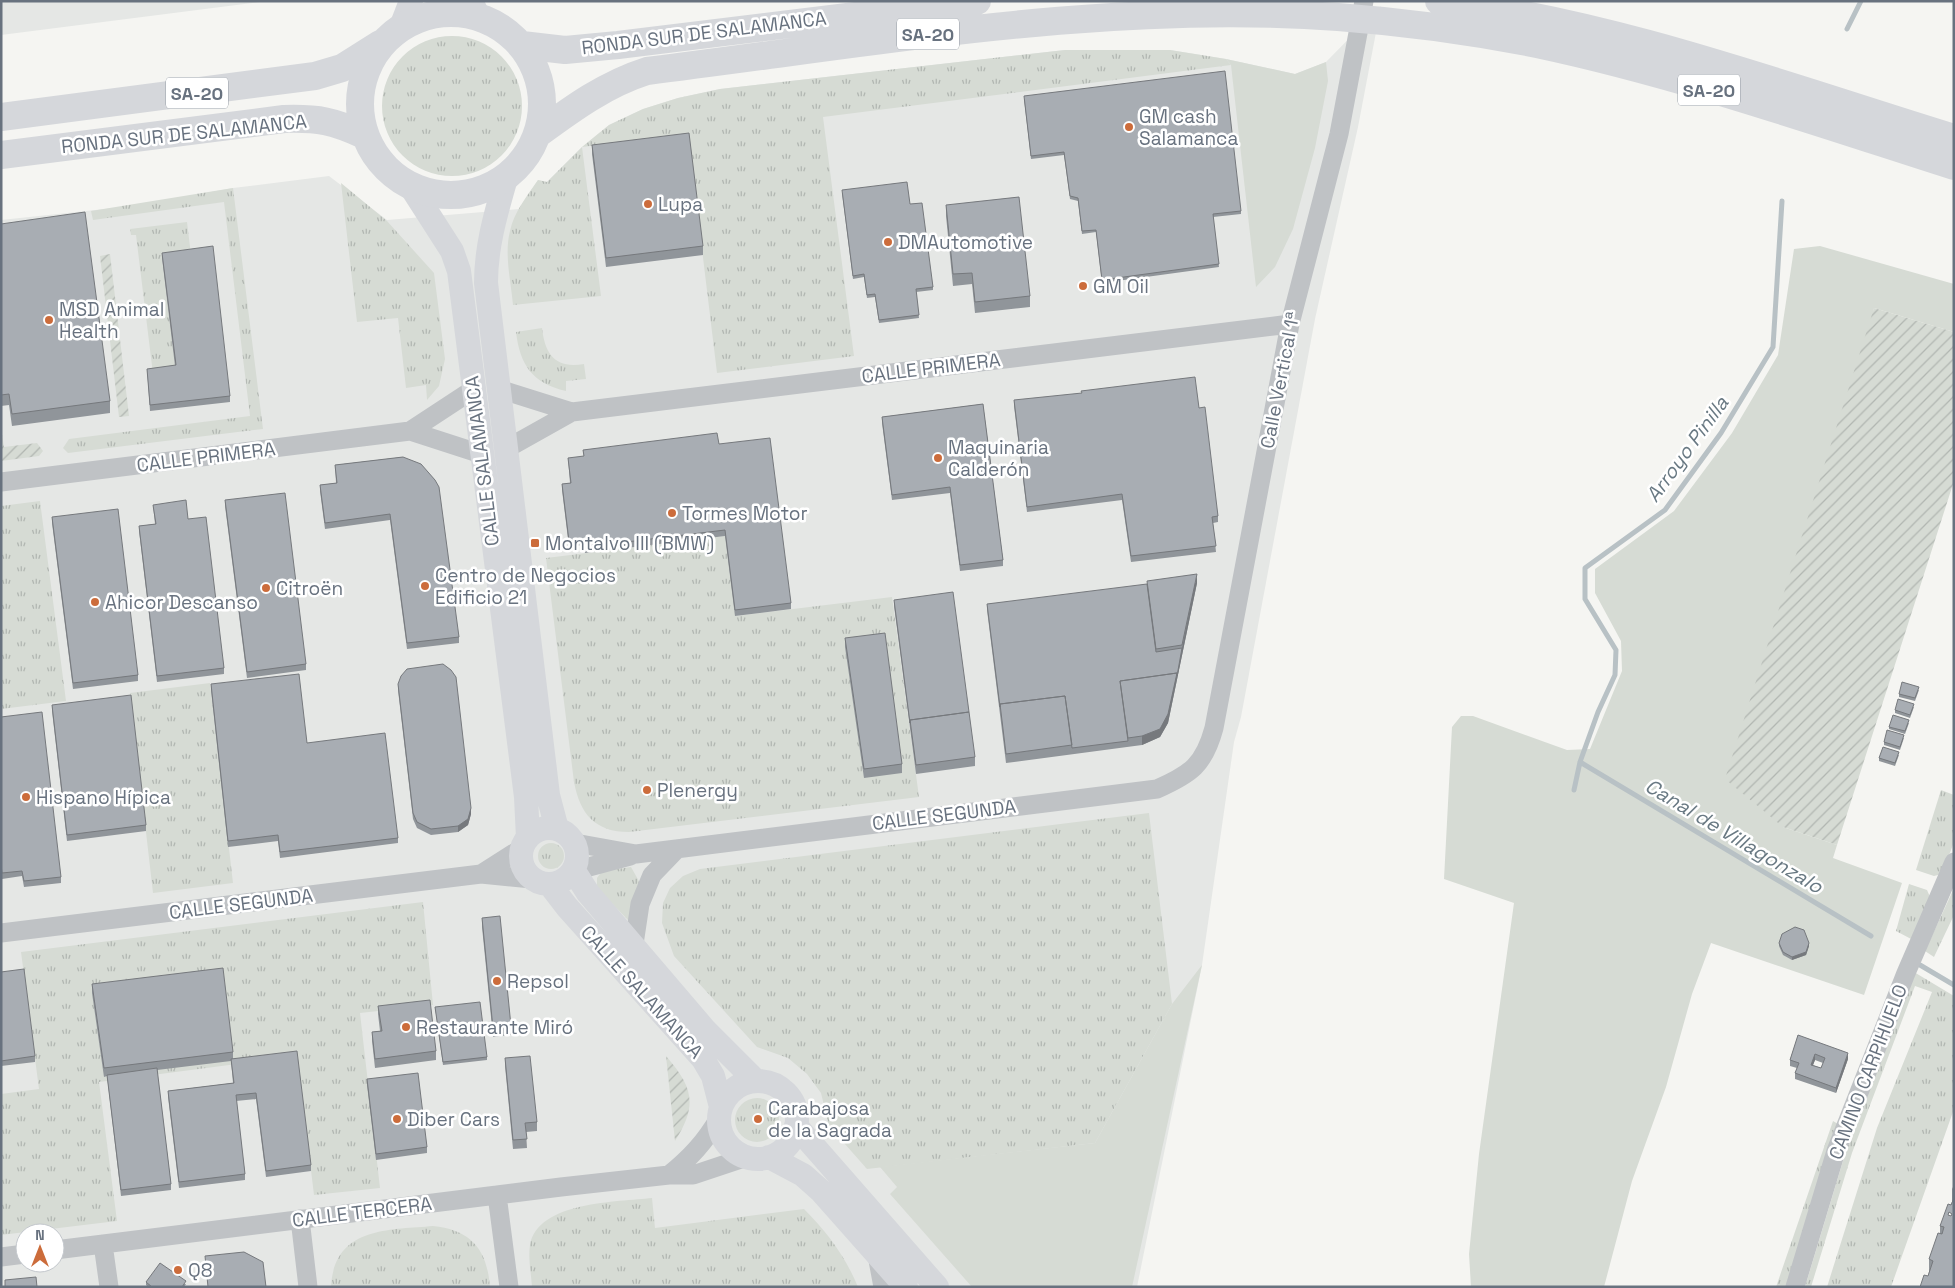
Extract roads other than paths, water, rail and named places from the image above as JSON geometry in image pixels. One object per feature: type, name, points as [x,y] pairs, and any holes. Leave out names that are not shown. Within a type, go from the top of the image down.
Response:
[{"type":"highway","name":"RONDA SUR DE SALAMANCA","points":[[522,45],[565,50],[610,46],[977,1]]},
{"type":"highway","name":"SA-20","points":[[1451,3],[1534,17],[1664,48],[1954,138]]},
{"type":"highway","name":"RONDA SUR DE SALAMANCA","points":[[1,117],[315,76],[342,68],[392,35],[419,18],[438,13],[459,13],[475,9],[522,45],[537,72],[543,102],[538,133],[526,158],[506,178],[476,192],[443,195],[411,187],[386,168],[375,156],[364,135],[359,103],[366,70],[392,35]]},
{"type":"highway","name":"RONDA SUR DE SALAMANCA","points":[[538,133],[589,97],[627,77],[647,71],[985,27],[1096,17],[1210,12],[1336,16],[1460,31],[1537,44],[1659,75],[1954,166]]},
{"type":"highway","name":"RONDA SUR DE SALAMANCA","points":[[1,155],[284,119],[312,118],[338,122],[364,135]]},
{"type":"main road","points":[[392,35],[410,1]]},
{"type":"main road","name":"CALLE SALAMANCA","points":[[506,178],[486,256],[486,283],[548,795],[566,836]]},
{"type":"main road","name":"CALLE SALAMANCA","points":[[411,187],[452,250],[459,271],[526,797],[525,843]]},
{"type":"main road","points":[[541,829],[566,836],[577,856],[574,871],[563,881],[541,882],[522,865],[525,843],[541,829]]},
{"type":"main road","name":"CALLE SALAMANCA","points":[[574,871],[588,892],[705,1030],[756,1081]]},
{"type":"main road","name":"CALLE SALAMANCA","points":[[541,882],[567,907],[703,1059],[713,1076],[720,1113]]},
{"type":"main road","points":[[758,1157],[784,1149],[796,1126],[795,1109],[787,1094],[773,1084],[756,1081],[738,1086],[731,1092],[720,1113],[720,1128],[726,1142],[737,1153],[758,1157],[803,1175],[820,1191],[906,1287]]},
{"type":"main road","points":[[796,1126],[814,1149],[938,1287]]},
{"type":"street","name":"Calle Vertical 1ª","points":[[1201,760],[1214,728],[1290,324],[1339,134],[1364,1]]},
{"type":"street","name":"CALLE PRIMERA","points":[[506,450],[572,412],[1290,324]]},
{"type":"street","name":"CALLE PRIMERA","points":[[499,388],[572,412]]},
{"type":"street","name":"CALLE PRIMERA","points":[[410,431],[474,389]]},
{"type":"street","name":"CALLE PRIMERA","points":[[1,482],[410,431],[481,454]]},
{"type":"street","name":"CALLE SEGUNDA","points":[[574,871],[636,854],[1157,789],[1181,778],[1201,760]]},
{"type":"street","name":"CALLE SEGUNDA","points":[[566,836],[636,854]]},
{"type":"street","name":"CALLE SEGUNDA","points":[[481,874],[525,843]]},
{"type":"street","points":[[634,944],[640,904],[652,875],[677,849]]},
{"type":"street","name":"CAMINO CARPIHUELO","points":[[1795,1287],[1836,1151],[1906,973],[1954,862]]},
{"type":"street","name":"CALLE SEGUNDA","points":[[1,933],[481,874],[541,882]]},
{"type":"street","points":[[670,1175],[706,1141],[720,1113]]},
{"type":"street","name":"CALLE TERCERA","points":[[65,1249],[497,1195],[670,1175],[693,1175],[758,1157]]},
{"type":"street","points":[[497,1195],[509,1287]]},
{"type":"street","points":[[300,1220],[308,1287]]},
{"type":"street","points":[[103,1244],[109,1287]]},
{"type":"street","points":[[1,1257],[15,1255]]},
{"type":"street","points":[[877,1255],[883,1287]]},
{"type":"waterway","name":"Arroyo Pinilla","points":[[1847,29],[1861,1]]},
{"type":"waterway","name":"Arroyo Pinilla","points":[[1574,790],[1580,762],[1598,712],[1615,675],[1616,650],[1585,599],[1585,568],[1665,510],[1721,433],[1773,347],[1782,201]]},
{"type":"waterway","name":"Canal de Villagonzalo","points":[[1580,762],[1871,936]]},
{"type":"waterway","name":"Canal de Villagonzalo","points":[[1920,965],[1954,985]]},
{"type":"place","name":"GM cash Salamanca","points":[[1129,127]]},
{"type":"place","name":"Lupa","points":[[648,204]]},
{"type":"place","name":"DMAutomotive","points":[[888,242]]},
{"type":"place","name":"GM Oil","points":[[1083,286]]},
{"type":"place","name":"MSD Animal Health","points":[[49,320]]},
{"type":"place","name":"Maquinaria Calderón","points":[[938,458]]},
{"type":"place","name":"Tormes Motor","points":[[672,513]]},
{"type":"place","name":"Montalvo III (BMW)","points":[[535,543]]},
{"type":"place","name":"Centro de Negocios Edificio 21","points":[[425,586]]},
{"type":"place","name":"Citroën","points":[[266,588]]},
{"type":"place","name":"Ahicor Descanso","points":[[95,602]]},
{"type":"place","name":"Plenergy","points":[[647,790]]},
{"type":"place","name":"Hispano Hípica","points":[[26,797]]},
{"type":"place","name":"Repsol","points":[[497,981]]},
{"type":"place","name":"Restaurante Miró","points":[[406,1027]]},
{"type":"place","name":"Diber Cars","points":[[397,1119]]},
{"type":"place","name":"Carabajosa de la Sagrada","points":[[758,1119]]},
{"type":"place","name":"Q8","points":[[178,1270]]}]
